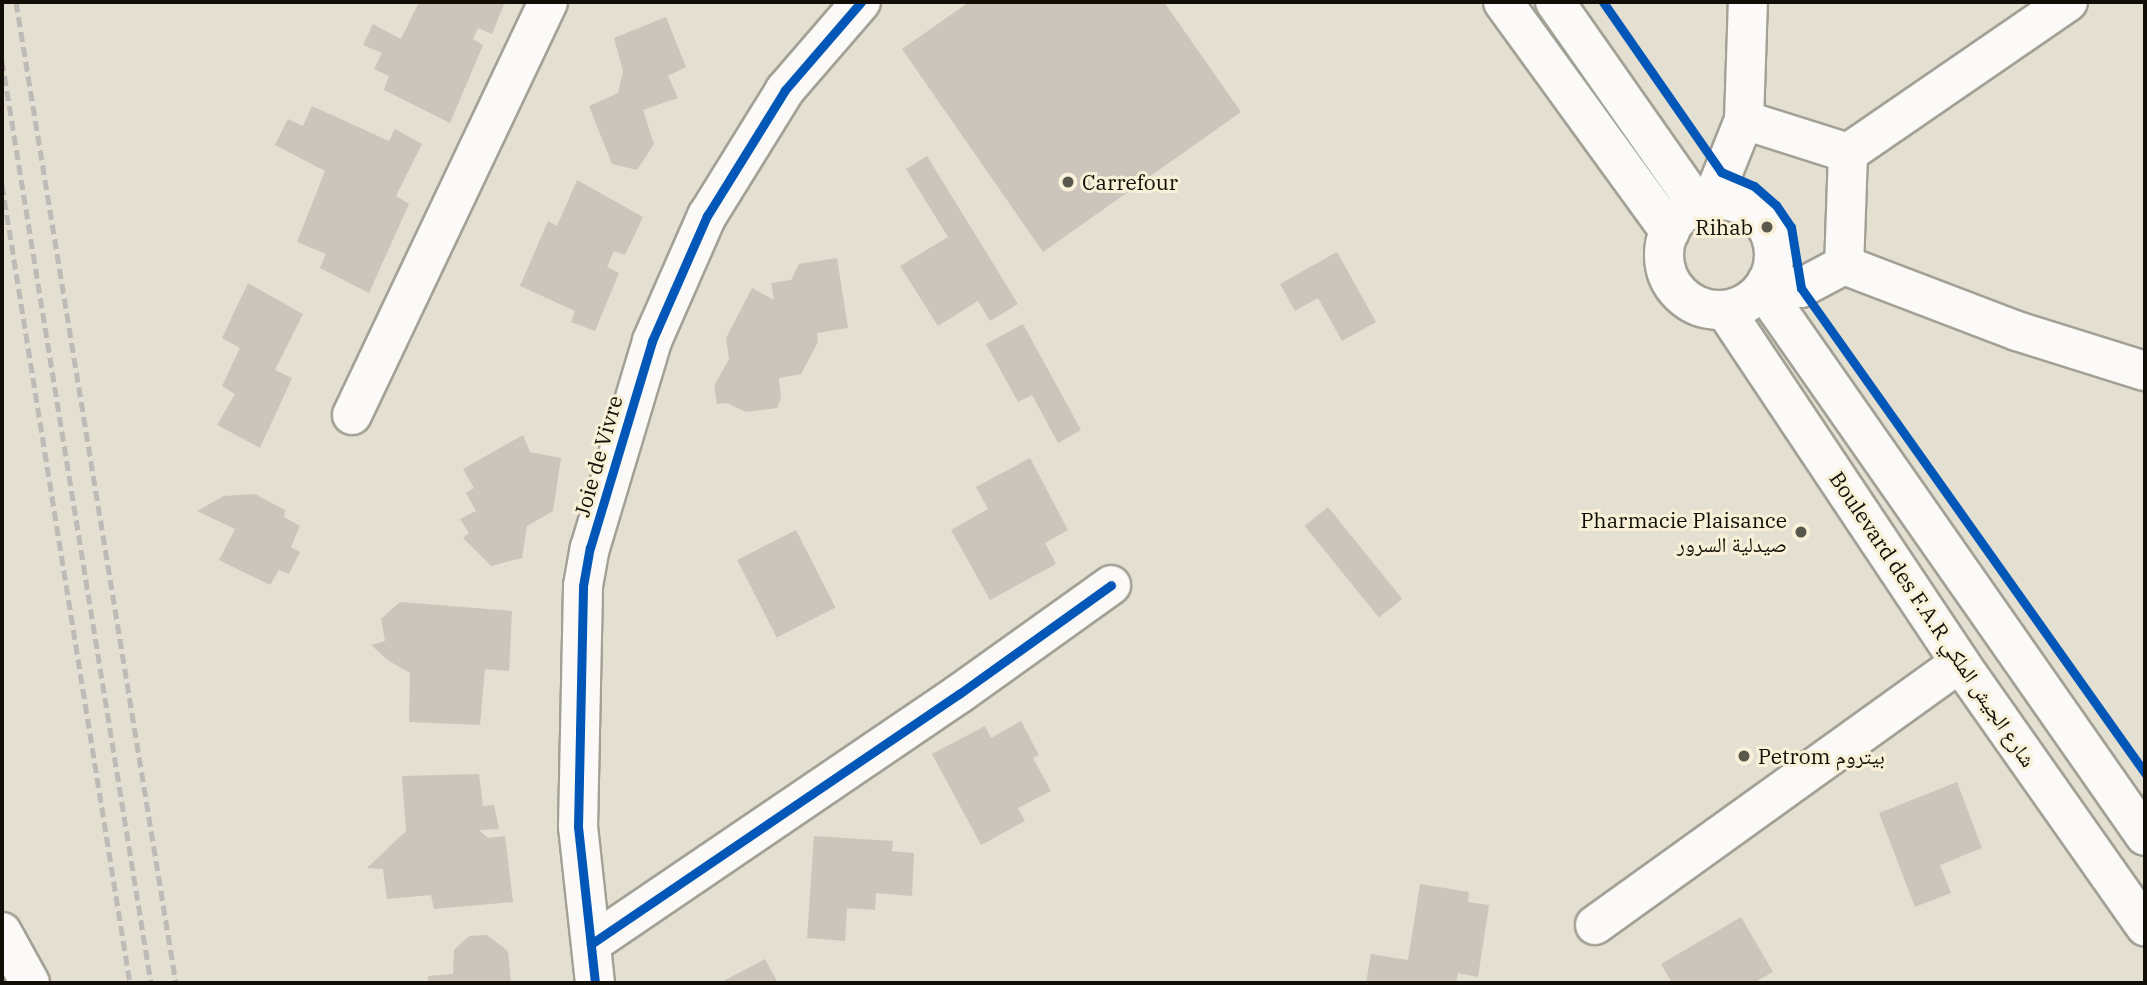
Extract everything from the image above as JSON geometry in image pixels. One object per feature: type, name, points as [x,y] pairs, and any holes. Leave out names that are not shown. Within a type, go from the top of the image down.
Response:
[{"type":"street","points":[[352,415],[548,2]]},
{"type":"street","name":"Joie de Vivre","points":[[595,983],[578,827],[583,586],[593,536],[652,341],[707,216],[785,90],[862,2]]},
{"type":"street","points":[[1503,2],[1670,232]]},
{"type":"street","points":[[1555,2],[1704,202],[1743,205],[1767,227],[1773,242],[1774,258],[1765,285],[1739,307],[1725,310],[1708,309],[1693,304],[1675,287],[1665,264],[1665,247],[1676,220],[1704,202],[1744,120],[1748,2]]},
{"type":"street","points":[[1848,153],[2068,2]]},
{"type":"street","points":[[1744,120],[1848,153]]},
{"type":"street","points":[[1844,265],[1848,153]]},
{"type":"street","points":[[1765,285],[1801,288],[1844,265],[2017,331],[2145,371]]},
{"type":"street","points":[[1765,285],[2145,836]]},
{"type":"street","name":"Boulevard des F.A.R شارع الجيش الملكي","points":[[1725,310],[1960,663],[2145,926]]},
{"type":"street","points":[[591,944],[959,694],[1111,585]]},
{"type":"street","points":[[1595,925],[1960,663]]},
{"type":"street","points":[[2,932],[30,983]]},
{"type":"building","points":[[419,2],[505,2],[492,34],[478,28],[473,39],[483,45],[450,123],[384,90],[389,76],[374,69],[382,53],[363,45],[373,24],[401,39]]},
{"type":"building","name":"Carrefour","points":[[969,2],[1164,2],[1241,112],[1043,252],[902,49]]},
{"type":"building","points":[[666,17],[686,67],[668,76],[678,98],[643,110],[654,144],[637,170],[612,164],[589,106],[618,93],[623,71],[614,38]]},
{"type":"building","points":[[312,106],[389,141],[395,129],[422,144],[396,196],[409,204],[369,293],[320,268],[326,254],[297,242],[325,171],[275,145],[288,119],[303,126]]},
{"type":"building","points":[[927,156],[1018,304],[990,321],[978,301],[938,326],[900,266],[948,237],[906,169]]},
{"type":"building","points":[[577,180],[643,217],[625,255],[614,251],[607,267],[619,273],[595,331],[571,322],[575,311],[520,286],[548,221],[557,226]]},
{"type":"building","points":[[1337,252],[1376,322],[1342,341],[1318,298],[1295,311],[1280,284]]},
{"type":"building","points":[[837,258],[848,328],[817,333],[818,342],[801,374],[779,378],[781,398],[777,408],[746,412],[727,403],[717,404],[714,386],[729,359],[726,338],[752,288],[774,300],[771,283],[791,280],[799,264]]},
{"type":"building","points":[[248,283],[303,314],[275,370],[292,378],[260,448],[217,425],[235,394],[222,386],[240,348],[222,338]]},
{"type":"building","points":[[1023,324],[1081,430],[1058,443],[1032,395],[1018,402],[986,344]]},
{"type":"building","points":[[523,435],[530,452],[561,458],[553,511],[527,526],[522,558],[491,566],[463,538],[469,533],[460,519],[476,511],[466,493],[474,488],[463,469]]},
{"type":"building","points":[[1030,458],[1068,530],[1045,543],[1056,564],[990,600],[951,530],[988,509],[976,487]]},
{"type":"building","points":[[255,494],[285,510],[284,517],[300,526],[291,547],[300,552],[289,574],[279,570],[270,585],[219,560],[235,529],[197,511],[224,496]]},
{"type":"building","points":[[1328,507],[1402,599],[1379,618],[1305,526]]},
{"type":"building","points":[[796,530],[835,608],[777,637],[737,560]]},
{"type":"building","points":[[400,602],[512,611],[509,671],[485,669],[480,725],[409,722],[410,673],[389,661],[371,645],[385,641],[381,619]]},
{"type":"building","points":[[1021,721],[1039,755],[1033,758],[1051,791],[1018,808],[1025,821],[981,845],[932,754],[985,726],[991,738]]},
{"type":"building","points":[[479,774],[483,806],[494,805],[499,829],[479,830],[488,838],[505,836],[513,902],[434,909],[431,895],[387,899],[383,869],[367,868],[406,831],[402,776]]},
{"type":"building","points":[[1957,782],[1982,848],[1940,865],[1951,893],[1915,907],[1879,813]]},
{"type":"building","points":[[814,836],[893,841],[892,851],[914,853],[912,896],[876,893],[875,910],[847,908],[845,941],[807,938]]},
{"type":"building","points":[[1420,884],[1469,892],[1468,902],[1489,905],[1478,977],[1458,973],[1456,983],[1366,983],[1371,954],[1408,960]]},
{"type":"building","points":[[1741,917],[1773,972],[1753,983],[1672,983],[1661,964]]},
{"type":"building","points":[[487,935],[508,951],[511,983],[428,983],[428,976],[453,974],[454,950],[469,936]]},
{"type":"building","points":[[765,959],[778,983],[720,983]]},
{"type":"railway","points":[[16,2],[176,983]]},
{"type":"railway","points":[[2,61],[151,983]]},
{"type":"railway","points":[[2,185],[130,983]]},
{"type":"cycle path","points":[[595,983],[578,827],[583,586],[590,548],[652,341],[707,216],[785,90],[861,2]]},
{"type":"cycle path","points":[[1603,2],[1721,172],[1754,186],[1776,205],[1791,227],[1801,288],[2145,773]]},
{"type":"cycle path","points":[[591,944],[959,694],[1111,585]]},
{"type":"place","name":"Carrefour","points":[[1068,182]]},
{"type":"place","name":"Rihab","points":[[1767,227]]},
{"type":"place","name":"Pharmacie Plaisance صيدلية السرور","points":[[1801,532]]},
{"type":"place","name":"Petrom بيتروم","points":[[1744,756]]}]
